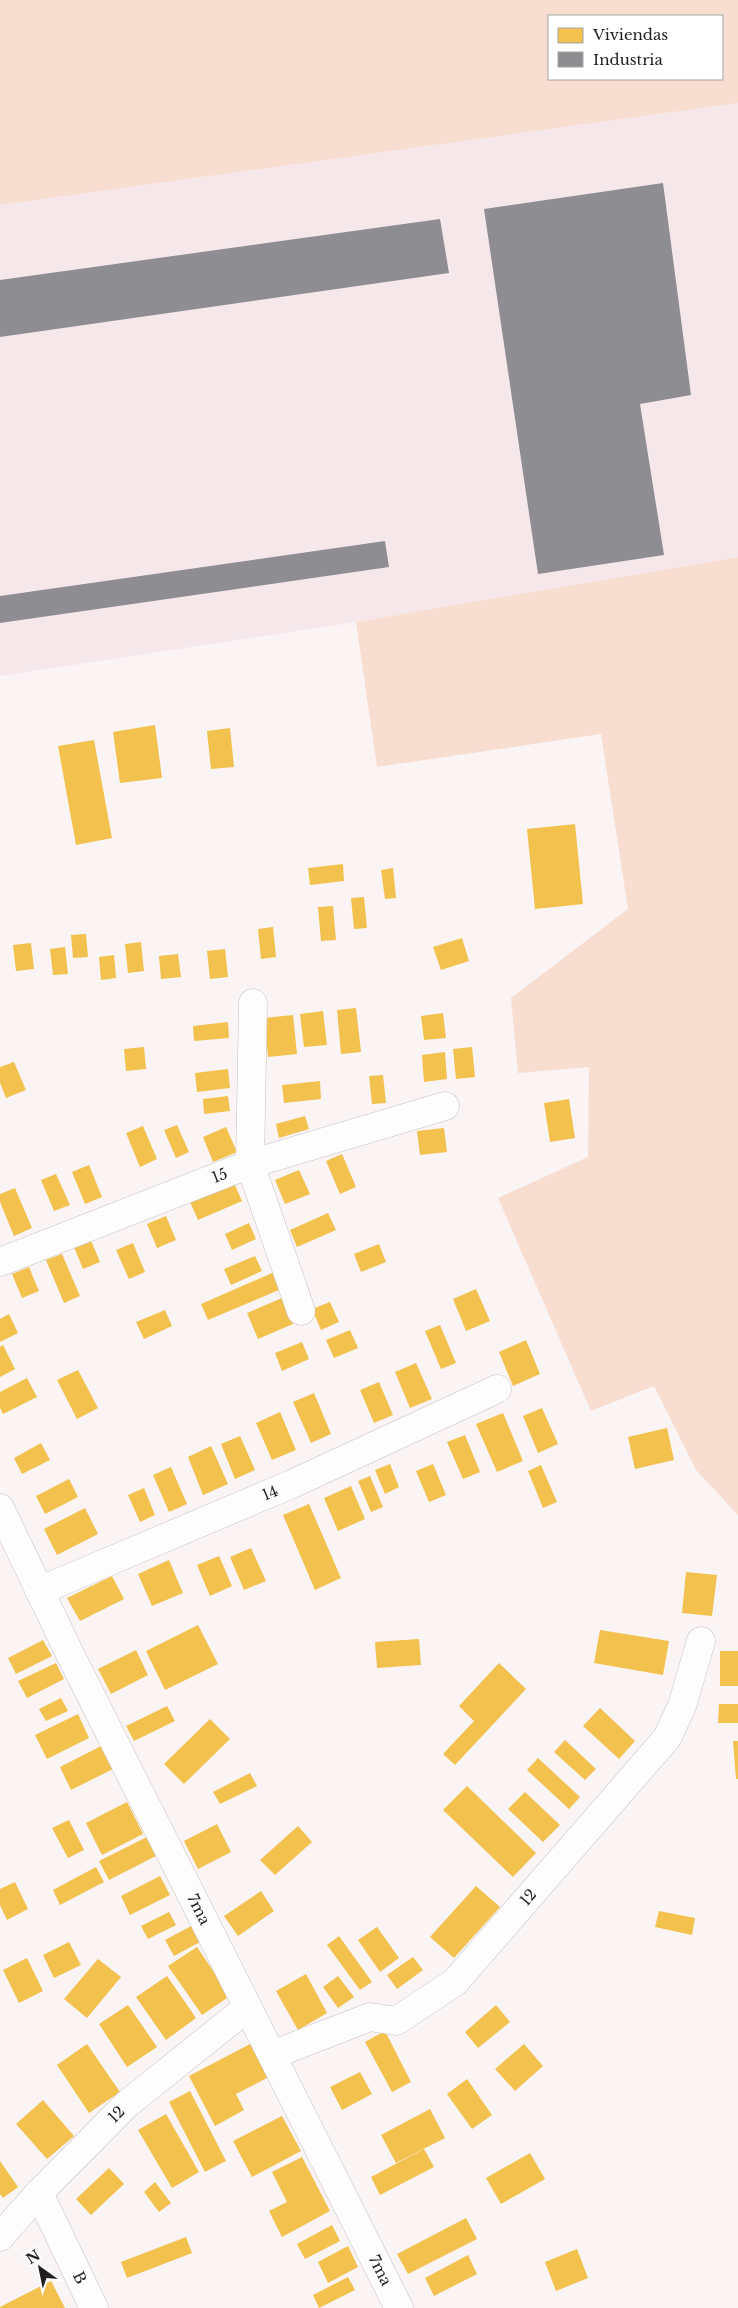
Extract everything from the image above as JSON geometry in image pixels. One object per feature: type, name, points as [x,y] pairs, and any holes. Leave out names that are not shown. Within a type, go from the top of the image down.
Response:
[{"type":"street","points":[[253,1003],[250,1164],[301,1311]]},
{"type":"street","name":"15","points":[[0,1262],[250,1164],[445,1106]]},
{"type":"street","name":"14","points":[[39,1591],[292,1484],[497,1389]]},
{"type":"street","name":"7ma","points":[[0,1508],[39,1591],[399,2308]]},
{"type":"street","name":"12","points":[[272,2055],[370,2017],[396,2021],[455,1982],[667,1738],[682,1706],[701,1641]]},
{"type":"street","name":"12","points":[[0,2237],[39,2192],[127,2104],[248,2007]]},
{"type":"street","name":"B","points":[[39,2192],[94,2308]]},
{"type":"shaded area","points":[[0,0],[738,0],[738,103],[0,205]]},
{"type":"shaded area","points":[[738,103],[738,557],[356,622],[0,676],[0,205]]},
{"type":"shaded area","points":[[738,557],[738,1515],[696,1470],[654,1386],[591,1411],[498,1198],[588,1157],[589,1067],[518,1073],[511,998],[628,909],[601,734],[377,767],[356,622]]},
{"type":"building: Viviendas","points":[[155,725],[162,778],[120,783],[113,732]]},
{"type":"building: Viviendas","points":[[230,728],[234,767],[211,769],[207,731]]},
{"type":"building: Viviendas","points":[[94,740],[112,838],[76,845],[58,746]]},
{"type":"building: Viviendas","points":[[575,824],[583,904],[535,909],[527,829]]},
{"type":"building: Viviendas","points":[[343,864],[344,881],[310,885],[308,868]]},
{"type":"building: Viviendas","points":[[393,868],[396,898],[385,899],[381,870]]},
{"type":"building: Viviendas","points":[[364,897],[367,928],[354,929],[351,898]]},
{"type":"building: Viviendas","points":[[333,906],[336,940],[321,941],[318,907]]},
{"type":"building: Viviendas","points":[[273,927],[276,957],[261,959],[258,929]]},
{"type":"building: Viviendas","points":[[86,934],[88,957],[73,958],[71,935]]},
{"type":"building: Viviendas","points":[[462,938],[469,961],[441,970],[433,947]]},
{"type":"building: Viviendas","points":[[141,942],[144,971],[128,973],[125,944]]},
{"type":"building: Viviendas","points":[[31,943],[34,969],[16,971],[13,945]]},
{"type":"building: Viviendas","points":[[65,947],[68,974],[53,975],[50,949]]},
{"type":"building: Viviendas","points":[[225,949],[228,977],[210,979],[207,951]]},
{"type":"building: Viviendas","points":[[178,954],[181,977],[161,979],[159,956]]},
{"type":"building: Viviendas","points":[[114,955],[116,978],[101,980],[99,957]]},
{"type":"building: Viviendas","points":[[356,1008],[361,1052],[341,1054],[337,1010]]},
{"type":"building: Viviendas","points":[[323,1011],[327,1045],[304,1047],[300,1014]]},
{"type":"building: Viviendas","points":[[443,1013],[446,1038],[424,1040],[421,1016]]},
{"type":"building: Viviendas","points":[[293,1015],[297,1054],[268,1057],[264,1018]]},
{"type":"building: Viviendas","points":[[228,1022],[229,1038],[194,1041],[193,1026]]},
{"type":"building: Viviendas","points":[[144,1047],[146,1069],[126,1071],[124,1049]]},
{"type":"building: Viviendas","points":[[472,1047],[475,1077],[456,1079],[453,1049]]},
{"type":"building: Viviendas","points":[[445,1052],[447,1079],[424,1082],[422,1055]]},
{"type":"building: Viviendas","points":[[14,1062],[26,1090],[6,1098],[0,1083],[0,1067]]},
{"type":"building: Viviendas","points":[[228,1069],[230,1088],[197,1092],[195,1073]]},
{"type":"building: Viviendas","points":[[383,1075],[386,1103],[372,1104],[369,1076]]},
{"type":"building: Viviendas","points":[[320,1081],[321,1099],[284,1103],[282,1085]]},
{"type":"building: Viviendas","points":[[228,1096],[230,1111],[204,1114],[203,1099]]},
{"type":"building: Viviendas","points":[[569,1099],[575,1138],[550,1142],[544,1103]]},
{"type":"building: Viviendas","points":[[305,1116],[309,1129],[279,1138],[276,1124]]},
{"type":"building: Viviendas","points":[[177,1125],[189,1152],[176,1158],[164,1130]]},
{"type":"building: Viviendas","points":[[143,1126],[157,1159],[140,1167],[126,1133]]},
{"type":"building: Viviendas","points":[[226,1127],[237,1152],[213,1162],[203,1137]]},
{"type":"building: Viviendas","points":[[444,1128],[447,1152],[420,1155],[417,1131]]},
{"type":"building: Viviendas","points":[[342,1154],[356,1187],[340,1194],[326,1161]]},
{"type":"building: Viviendas","points":[[89,1165],[102,1197],[85,1204],[72,1172]]},
{"type":"building: Viviendas","points":[[299,1170],[310,1194],[285,1204],[275,1180]]},
{"type":"building: Viviendas","points":[[56,1174],[70,1205],[54,1211],[41,1180]]},
{"type":"building: Viviendas","points":[[234,1183],[242,1201],[198,1220],[190,1202]]},
{"type":"building: Viviendas","points":[[15,1188],[32,1228],[14,1236],[0,1202],[0,1194]]},
{"type":"building: Viviendas","points":[[328,1213],[336,1230],[297,1247],[290,1230]]},
{"type":"building: Viviendas","points":[[166,1216],[176,1240],[157,1248],[147,1224]]},
{"type":"building: Viviendas","points":[[249,1223],[256,1239],[232,1250],[225,1234]]},
{"type":"building: Viviendas","points":[[90,1238],[100,1262],[83,1269],[73,1245]]},
{"type":"building: Viviendas","points":[[133,1243],[145,1272],[129,1279],[116,1250]]},
{"type":"building: Viviendas","points":[[379,1244],[386,1262],[361,1272],[354,1254]]},
{"type":"building: Viviendas","points":[[62,1254],[80,1296],[64,1303],[46,1260]]},
{"type":"building: Viviendas","points":[[255,1256],[262,1271],[231,1285],[224,1269]]},
{"type":"building: Viviendas","points":[[29,1267],[39,1291],[22,1298],[12,1274]]},
{"type":"building: Viviendas","points":[[279,1270],[286,1287],[208,1320],[201,1304]]},
{"type":"building: Viviendas","points":[[476,1289],[490,1321],[466,1331],[453,1299]]},
{"type":"building: Viviendas","points":[[282,1298],[293,1324],[258,1339],[247,1313]]},
{"type":"building: Viviendas","points":[[330,1302],[339,1322],[321,1330],[312,1309]]},
{"type":"building: Viviendas","points":[[165,1310],[172,1326],[144,1339],[136,1322]]},
{"type":"building: Viviendas","points":[[9,1314],[18,1333],[0,1342],[0,1319]]},
{"type":"building: Viviendas","points":[[440,1325],[456,1363],[441,1369],[425,1331]]},
{"type":"building: Viviendas","points":[[350,1330],[358,1348],[334,1358],[326,1340]]},
{"type":"building: Viviendas","points":[[526,1340],[540,1374],[513,1386],[499,1352]]},
{"type":"building: Viviendas","points":[[302,1342],[309,1359],[282,1371],[275,1353]]},
{"type":"building: Viviendas","points":[[3,1345],[15,1369],[0,1377],[0,1347]]},
{"type":"building: Viviendas","points":[[416,1363],[432,1399],[410,1408],[395,1372]]},
{"type":"building: Viviendas","points":[[78,1370],[98,1408],[77,1419],[57,1380]]},
{"type":"building: Viviendas","points":[[27,1378],[37,1397],[3,1414],[0,1408],[0,1392]]},
{"type":"building: Viviendas","points":[[379,1382],[393,1415],[374,1423],[360,1390]]},
{"type":"building: Viviendas","points":[[314,1393],[331,1434],[311,1443],[293,1402]]},
{"type":"building: Viviendas","points":[[542,1408],[558,1444],[538,1453],[523,1416]]},
{"type":"building: Viviendas","points":[[280,1412],[296,1450],[272,1460],[256,1423]]},
{"type":"building: Viviendas","points":[[503,1413],[523,1461],[497,1472],[476,1424]]},
{"type":"building: Viviendas","points":[[667,1428],[674,1460],[635,1469],[628,1437]]},
{"type":"building: Viviendas","points":[[465,1435],[480,1472],[463,1479],[447,1442]]},
{"type":"building: Viviendas","points":[[240,1436],[255,1470],[235,1479],[221,1444]]},
{"type":"building: Viviendas","points":[[41,1443],[50,1460],[22,1474],[14,1458]]},
{"type":"building: Viviendas","points":[[211,1446],[228,1484],[203,1495],[188,1457]]},
{"type":"building: Viviendas","points":[[390,1464],[399,1487],[385,1494],[375,1470]]},
{"type":"building: Viviendas","points":[[433,1464],[446,1495],[429,1502],[416,1471]]},
{"type":"building: Viviendas","points":[[541,1465],[557,1502],[543,1508],[528,1471]]},
{"type":"building: Viviendas","points":[[171,1467],[187,1504],[169,1512],[153,1475]]},
{"type":"building: Viviendas","points":[[370,1476],[383,1507],[371,1512],[358,1481]]},
{"type":"building: Viviendas","points":[[69,1479],[78,1497],[45,1514],[36,1496]]},
{"type":"building: Viviendas","points":[[351,1486],[365,1519],[338,1531],[324,1498]]},
{"type":"building: Viviendas","points":[[144,1488],[155,1515],[140,1522],[128,1495]]},
{"type":"building: Viviendas","points":[[309,1504],[341,1578],[315,1590],[283,1515]]},
{"type":"building: Viviendas","points":[[85,1508],[98,1534],[57,1555],[44,1529]]},
{"type":"building: Viviendas","points":[[251,1548],[266,1581],[244,1590],[230,1557]]},
{"type":"building: Viviendas","points":[[219,1556],[232,1586],[210,1596],[197,1565]]},
{"type":"building: Viviendas","points":[[169,1560],[183,1593],[152,1606],[138,1574]]},
{"type":"building: Viviendas","points":[[686,1572],[717,1575],[712,1616],[682,1613]]},
{"type":"building: Viviendas","points":[[112,1576],[124,1599],[80,1621],[67,1598]]},
{"type":"building: Viviendas","points":[[198,1625],[218,1664],[165,1690],[146,1651]]},
{"type":"building: Viviendas","points":[[600,1630],[669,1641],[663,1675],[594,1663]]},
{"type":"building: Viviendas","points":[[419,1639],[421,1665],[377,1668],[375,1642]]},
{"type":"building: Viviendas","points":[[43,1640],[52,1656],[16,1674],[8,1658]]},
{"type":"building: Viviendas","points":[[136,1650],[148,1675],[111,1694],[98,1669]]},
{"type":"building: Viviendas","points":[[720,1651],[738,1651],[738,1686],[720,1686]]},
{"type":"building: Viviendas","points":[[56,1663],[64,1679],[27,1698],[18,1681]]},
{"type":"building: Viviendas","points":[[499,1663],[526,1689],[455,1765],[443,1754],[474,1721],[459,1706]]},
{"type":"building: Viviendas","points":[[61,1698],[68,1711],[46,1721],[39,1709]]},
{"type":"building: Viviendas","points":[[719,1704],[738,1704],[738,1723],[718,1723]]},
{"type":"building: Viviendas","points":[[167,1706],[175,1721],[134,1741],[126,1726]]},
{"type":"building: Viviendas","points":[[600,1708],[635,1741],[619,1759],[583,1726]]},
{"type":"building: Viviendas","points":[[78,1714],[89,1738],[47,1759],[35,1735]]},
{"type":"building: Viviendas","points":[[210,1719],[230,1739],[184,1784],[164,1764]]},
{"type":"building: Viviendas","points":[[565,1740],[596,1769],[585,1780],[554,1752]]},
{"type":"building: Viviendas","points":[[733,1741],[738,1741],[738,1779],[736,1779]]},
{"type":"building: Viviendas","points":[[101,1746],[113,1769],[71,1790],[60,1767]]},
{"type":"building: Viviendas","points":[[538,1758],[580,1797],[569,1809],[527,1770]]},
{"type":"building: Viviendas","points":[[250,1773],[257,1786],[220,1804],[213,1792]]},
{"type":"building: Viviendas","points":[[467,1786],[536,1853],[513,1877],[443,1810]]},
{"type":"building: Viviendas","points":[[525,1792],[560,1825],[543,1842],[508,1809]]},
{"type":"building: Viviendas","points":[[127,1802],[143,1834],[102,1855],[86,1823]]},
{"type":"building: Viviendas","points":[[69,1820],[84,1850],[68,1858],[52,1828]]},
{"type":"building: Viviendas","points":[[217,1824],[231,1852],[198,1869],[184,1841]]},
{"type":"building: Viviendas","points":[[298,1826],[312,1842],[275,1875],[260,1860]]},
{"type":"building: Viviendas","points":[[147,1837],[156,1856],[109,1880],[99,1861]]},
{"type":"building: Viviendas","points":[[96,1867],[104,1882],[60,1905],[53,1890]]},
{"type":"building: Viviendas","points":[[160,1876],[170,1895],[130,1915],[121,1896]]},
{"type":"building: Viviendas","points":[[15,1882],[28,1909],[7,1920],[0,1905],[0,1889]]},
{"type":"building: Viviendas","points":[[476,1886],[500,1907],[454,1958],[430,1937]]},
{"type":"building: Viviendas","points":[[261,1891],[274,1911],[238,1936],[224,1916]]},
{"type":"building: Viviendas","points":[[659,1911],[695,1918],[692,1935],[655,1927]]},
{"type":"building: Viviendas","points":[[169,1912],[176,1925],[148,1939],[141,1926]]},
{"type":"building: Viviendas","points":[[193,1925],[202,1941],[174,1956],[165,1940]]},
{"type":"building: Viviendas","points":[[377,1927],[399,1958],[380,1972],[358,1940]]},
{"type":"building: Viviendas","points":[[339,1936],[372,1982],[360,1990],[327,1945]]},
{"type":"building: Viviendas","points":[[69,1942],[81,1965],[54,1978],[43,1955]]},
{"type":"building: Viviendas","points":[[197,1947],[230,1996],[202,2015],[168,1966]]},
{"type":"building: Viviendas","points":[[413,1957],[423,1970],[397,1989],[387,1975]]},
{"type":"building: Viviendas","points":[[27,1958],[43,1991],[19,2003],[3,1970]]},
{"type":"building: Viviendas","points":[[98,1959],[121,1977],[87,2018],[64,1999]]},
{"type":"building: Viviendas","points":[[306,1974],[327,2013],[298,2030],[276,1991]]},
{"type":"building: Viviendas","points":[[167,1976],[196,2018],[166,2040],[136,1997]]},
{"type":"building: Viviendas","points":[[338,1976],[354,1997],[338,2008],[323,1987]]},
{"type":"building: Viviendas","points":[[128,2005],[157,2047],[127,2067],[99,2024]]},
{"type":"building: Viviendas","points":[[496,2005],[510,2022],[478,2048],[465,2032]]},
{"type":"building: Viviendas","points":[[385,2031],[411,2082],[392,2092],[365,2042]]},
{"type":"building: Viviendas","points":[[252,2043],[269,2077],[236,2094],[244,2110],[215,2126],[189,2076]]},
{"type":"building: Viviendas","points":[[87,2044],[120,2092],[89,2113],[57,2065]]},
{"type":"building: Viviendas","points":[[524,2044],[543,2066],[515,2091],[495,2069]]},
{"type":"building: Viviendas","points":[[360,2072],[372,2094],[342,2110],[330,2087]]},
{"type":"building: Viviendas","points":[[467,2079],[492,2115],[472,2129],[447,2094]]},
{"type":"building: Viviendas","points":[[190,2091],[226,2161],[205,2172],[169,2102]]},
{"type":"building: Viviendas","points":[[43,2100],[74,2136],[47,2159],[16,2124]]},
{"type":"building: Viviendas","points":[[430,2109],[445,2138],[396,2163],[381,2135]]},
{"type":"building: Viviendas","points":[[166,2114],[199,2172],[172,2188],[138,2130]]},
{"type":"building: Viviendas","points":[[282,2116],[301,2151],[252,2177],[233,2141]]},
{"type":"building: Viviendas","points":[[424,2149],[434,2167],[380,2195],[371,2177]]},
{"type":"building: Viviendas","points":[[530,2153],[545,2179],[501,2204],[486,2178]]},
{"type":"building: Viviendas","points":[[302,2157],[330,2211],[282,2237],[269,2211],[287,2202],[272,2172]]},
{"type":"building: Viviendas","points":[[0,2161],[18,2187],[3,2198],[0,2194]]},
{"type":"building: Viviendas","points":[[109,2168],[124,2184],[91,2215],[76,2199]]},
{"type":"building: Viviendas","points":[[155,2182],[171,2203],[159,2212],[144,2192]]},
{"type":"building: Viviendas","points":[[466,2218],[477,2239],[408,2274],[397,2254]]},
{"type":"building: Viviendas","points":[[332,2225],[340,2241],[305,2259],[297,2244]]},
{"type":"building: Viviendas","points":[[186,2237],[192,2253],[127,2278],[121,2262]]},
{"type":"building: Viviendas","points":[[348,2246],[358,2267],[328,2283],[318,2262]]},
{"type":"building: Viviendas","points":[[577,2249],[588,2278],[556,2291],[545,2262]]},
{"type":"building: Viviendas","points":[[468,2255],[477,2274],[434,2296],[425,2278]]},
{"type":"building: Viviendas","points":[[348,2277],[355,2290],[319,2308],[313,2295]]},
{"type":"building: Viviendas","points":[[51,2281],[65,2308],[0,2308],[0,2307]]},
{"type":"building: Industria","points":[[663,183],[691,395],[640,404],[664,555],[538,574],[484,209]]},
{"type":"building: Industria","points":[[440,219],[449,273],[0,337],[0,280]]},
{"type":"building: Industria","points":[[385,541],[389,567],[0,623],[0,596]]}]
